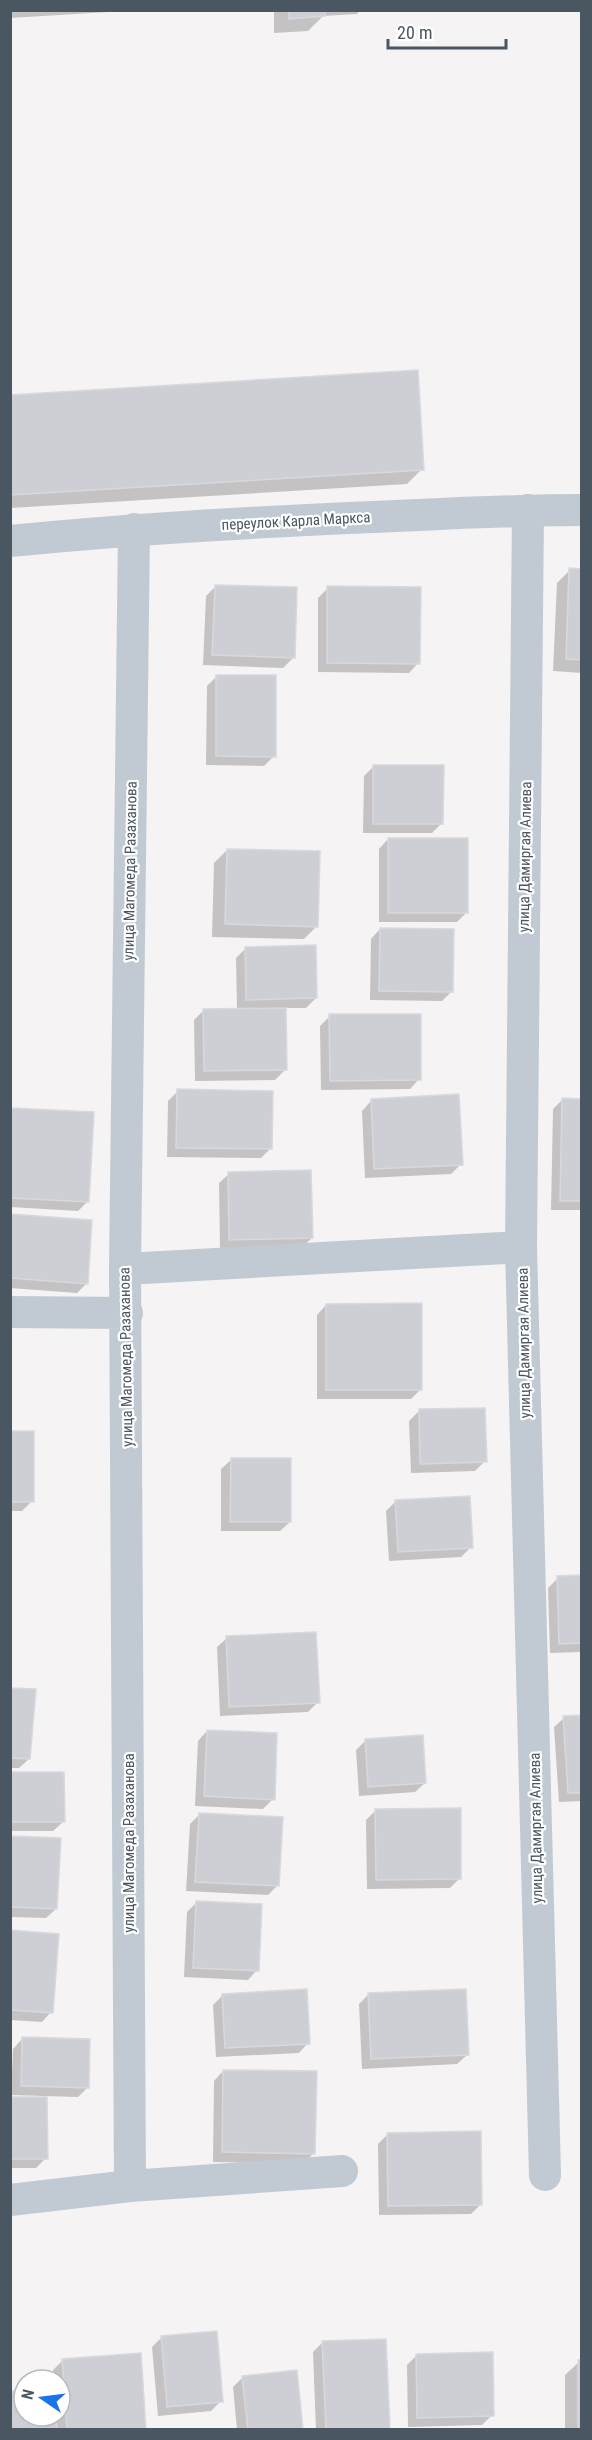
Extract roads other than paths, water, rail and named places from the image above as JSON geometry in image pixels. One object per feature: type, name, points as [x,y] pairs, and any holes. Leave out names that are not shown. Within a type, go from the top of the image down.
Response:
[{"type":"street","name":"переулок Карла Маркса","points":[[10,541],[134,529],[528,510],[582,510]]},
{"type":"street","name":"улица Дамиргая Алиева","points":[[528,510],[521,1247],[545,2175]]},
{"type":"street","name":"улица Магомеда Разаханова","points":[[130,2186],[125,1269],[134,529]]},
{"type":"street","points":[[125,1269],[521,1247]]},
{"type":"street","points":[[10,1312],[127,1313]]},
{"type":"street","points":[[10,2200],[130,2186],[342,2171]]}]
